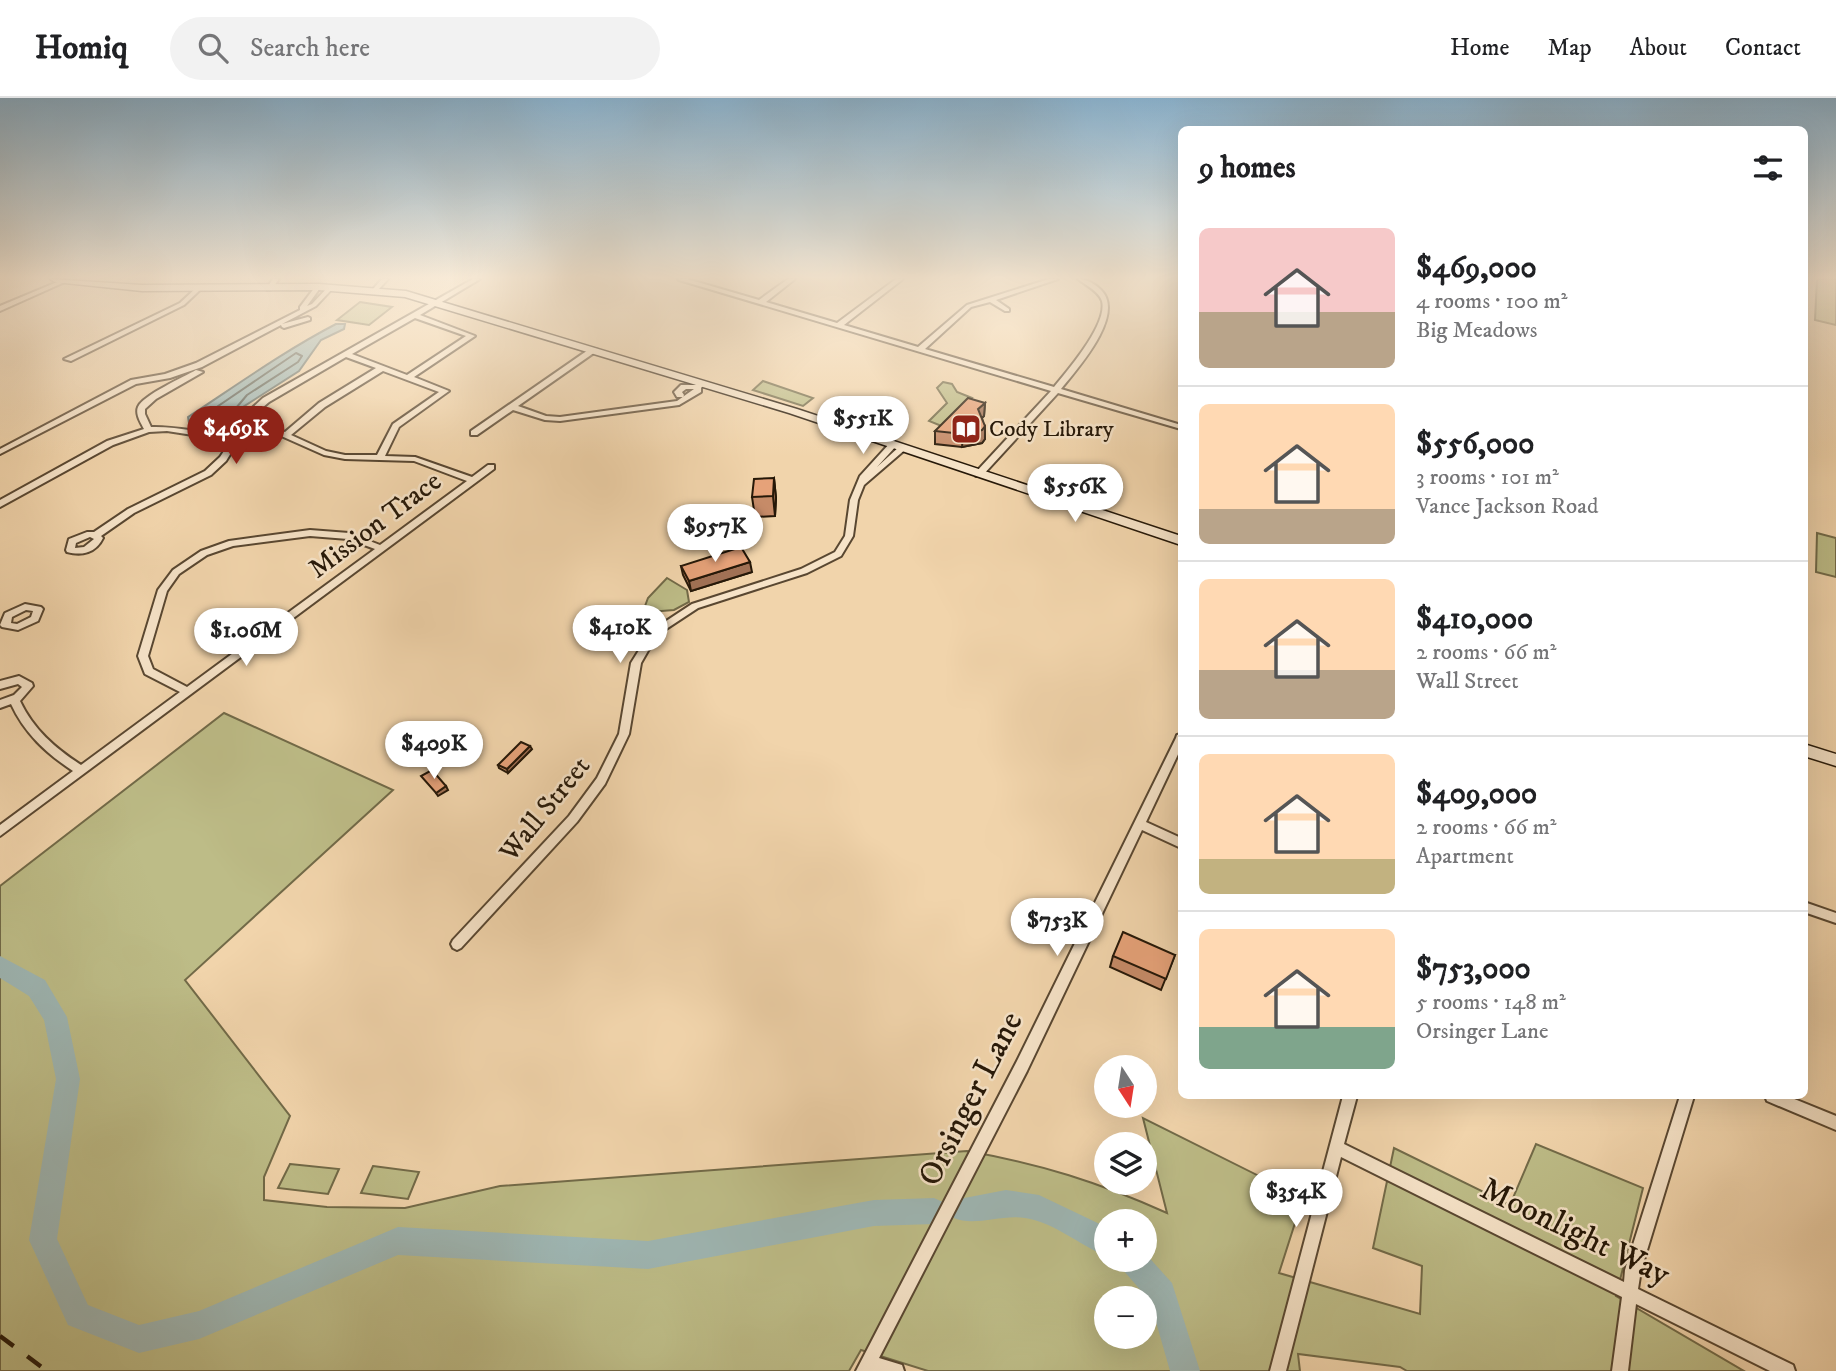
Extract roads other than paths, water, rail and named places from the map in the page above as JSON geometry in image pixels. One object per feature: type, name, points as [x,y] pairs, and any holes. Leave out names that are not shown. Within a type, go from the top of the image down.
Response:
[{"type":"main road","points":[[554,338],[696,386],[898,447],[1178,540]]},
{"type":"main road","points":[[1808,751],[1836,760]]},
{"type":"street","points":[[68,359],[111,338]]},
{"type":"street","points":[[0,452],[134,382],[193,368],[249,338]]},
{"type":"street","points":[[148,430],[141,408],[153,397],[261,338]]},
{"type":"street","points":[[96,535],[131,511],[208,473],[223,459],[237,436],[266,400],[368,338]]},
{"type":"street","points":[[344,354],[374,338]]},
{"type":"street","points":[[409,377],[467,338]]},
{"type":"street","points":[[884,338],[1178,426]]},
{"type":"street","points":[[920,349],[932,338]]},
{"type":"street","points":[[979,474],[1055,389],[1095,338]]},
{"type":"street","points":[[474,433],[594,351]]},
{"type":"street","points":[[344,354],[445,391],[396,426],[381,456]]},
{"type":"street","points":[[287,435],[322,405],[382,368]]},
{"type":"street","points":[[512,407],[545,418],[560,419],[671,404],[692,395],[698,390],[696,386],[671,404]]},
{"type":"street","name":"Mission Trace","points":[[0,504],[92,452],[148,430],[167,429],[208,437],[287,435],[311,448],[336,456],[415,458],[473,480]]},
{"type":"street","name":"Wall Street","points":[[457,944],[573,818],[601,781],[624,734],[636,663],[654,634],[668,621],[695,606],[804,571],[838,554],[849,536],[854,500],[864,483],[898,447]]},
{"type":"street","name":"Mission Trace","points":[[0,831],[491,467]]},
{"type":"street","points":[[188,692],[149,671],[143,656],[163,590],[186,564],[232,543],[298,534],[349,536],[381,548]]},
{"type":"street","points":[[0,685],[19,680],[27,683],[25,692],[14,700],[0,704]]},
{"type":"street","points":[[14,700],[27,729],[81,771]]},
{"type":"street","name":"Orsinger Lane","points":[[866,1366],[1022,1066],[1178,744]]},
{"type":"street","points":[[1140,824],[1178,842]]},
{"type":"street","points":[[1808,908],[1836,918]]},
{"type":"street","points":[[1278,1371],[1349,1099]]},
{"type":"street","points":[[1620,1371],[1633,1270],[1685,1099]]},
{"type":"street","points":[[1779,1099],[1836,1123]]},
{"type":"street","name":"Moonlight Way","points":[[1336,1147],[1787,1371]]},
{"type":"street","points":[[866,1366],[897,1371]]},
{"type":"water","points":[[310,338],[324,338],[299,371],[243,407],[229,429],[189,423],[188,417]]},
{"type":"waterway","points":[[0,966],[37,988],[55,1017],[68,1079],[43,1240],[78,1315],[139,1339],[199,1325],[398,1241],[421,1240],[648,1255],[874,1213],[934,1211]]},
{"type":"waterway","points":[[963,1209],[1006,1203],[1024,1204],[1054,1214],[1094,1235]]},
{"type":"waterway","points":[[1144,1272],[1162,1293],[1185,1371]]},
{"type":"railway","points":[[0,1336],[47,1371]]},
{"type":"place","name":"Cody Library","points":[[966,429]]}]
